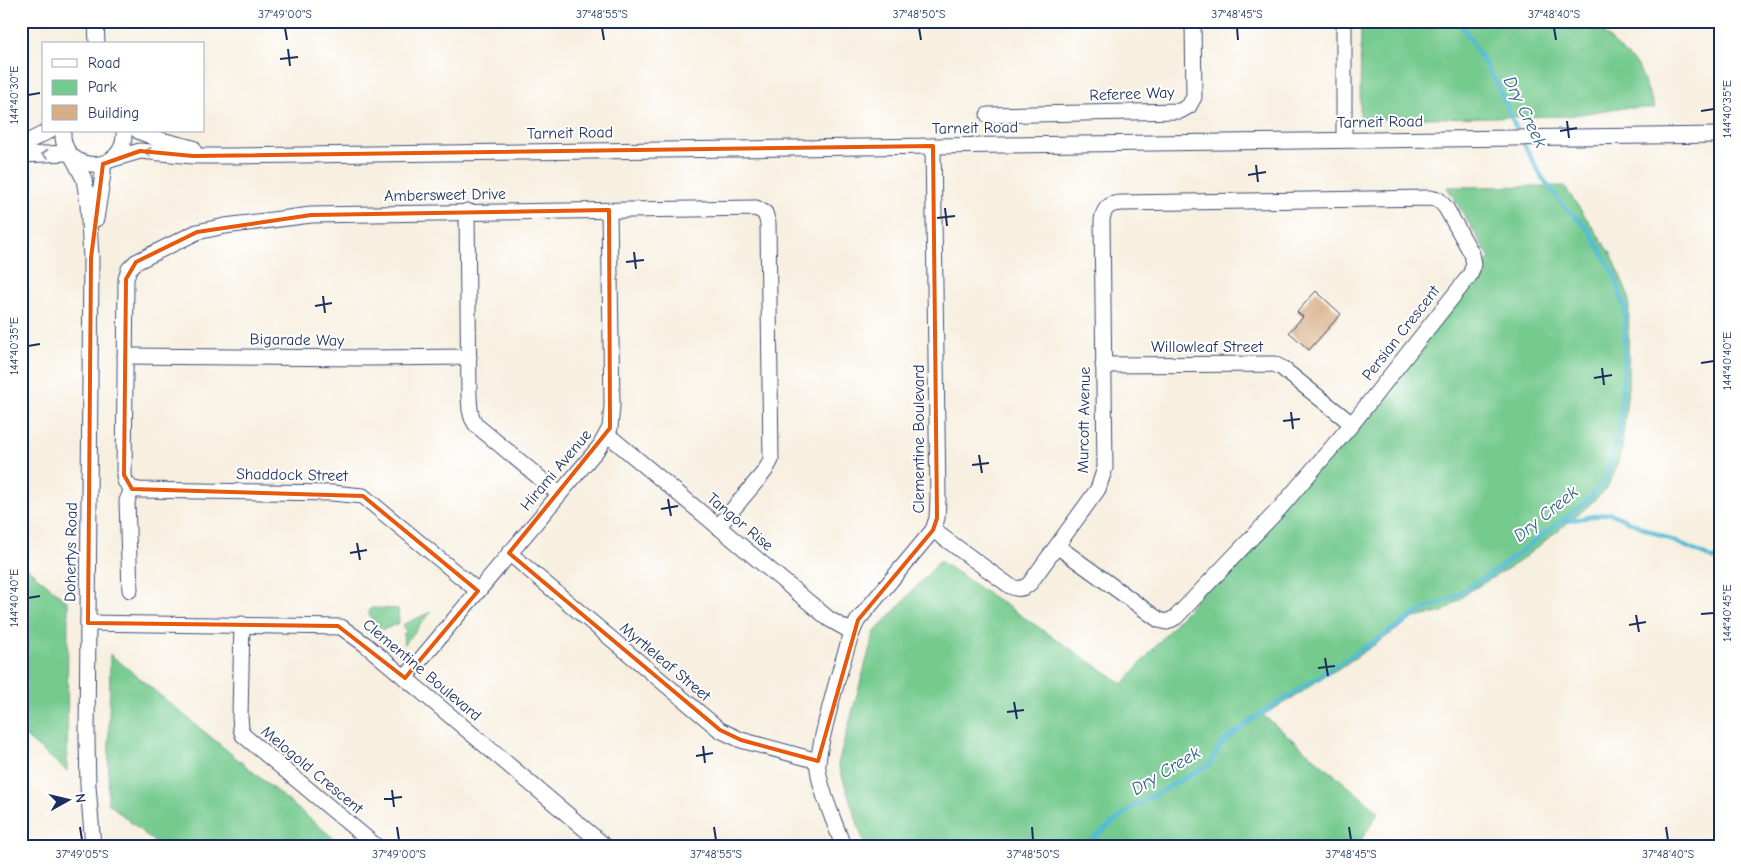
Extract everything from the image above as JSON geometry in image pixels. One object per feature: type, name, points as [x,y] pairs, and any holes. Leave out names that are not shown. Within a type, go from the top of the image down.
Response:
[{"type":"street","name":"Referee Way","points":[[988,115],[1180,111],[1189,106],[1194,97],[1193,21]]},
{"type":"street","points":[[1344,21],[1344,140]]},
{"type":"street","points":[[21,145],[47,132]]},
{"type":"street","name":"Dohertys Road","points":[[63,132],[65,145],[84,179],[92,258],[87,764],[93,846]]},
{"type":"street","points":[[21,155],[71,156],[82,163],[93,165],[108,162],[120,152],[124,143],[124,132]]},
{"type":"street","name":"Tarneit Road","points":[[140,132],[160,140],[231,156]]},
{"type":"street","name":"Tarneit Road","points":[[108,162],[140,151],[193,156],[231,156],[1720,134]]},
{"type":"street","name":"Clementine Boulevard","points":[[843,846],[822,787],[818,761],[852,632],[858,620],[932,530],[937,518],[933,146]]},
{"type":"street","name":"Dohertys Road","points":[[92,258],[108,162]]},
{"type":"street","name":"Persian Crescent","points":[[1057,546],[1159,620],[1171,621],[1280,508],[1352,424],[1470,274],[1474,264],[1472,254],[1446,208],[1439,200],[1423,198],[1117,203],[1106,208]]},
{"type":"street","name":"Ambersweet Drive","points":[[130,590],[127,501],[132,489],[125,481],[124,475],[126,279],[130,269],[136,262],[197,232],[225,226],[311,215],[467,211],[753,208],[761,210],[766,216],[768,231],[771,460],[765,471],[718,527]]},
{"type":"street","name":"Murcott Avenue","points":[[932,530],[1015,588],[1026,587],[1098,489],[1105,468],[1102,220],[1106,208]]},
{"type":"street","name":"Hirami Avenue","points":[[405,678],[608,435],[612,405],[609,210]]},
{"type":"street","points":[[467,211],[470,403],[472,418],[476,425],[559,494]]},
{"type":"street","name":"Bigarade Way","points":[[125,356],[469,357]]},
{"type":"street","name":"Willowleaf Street","points":[[1103,365],[1274,364],[1282,368],[1352,424]]},
{"type":"street","name":"Tangor Rise","points":[[608,435],[829,619],[852,632]]},
{"type":"street","name":"Shaddock Street","points":[[132,489],[332,493],[363,496],[478,591]]},
{"type":"street","name":"Myrtleleaf Street","points":[[509,553],[720,730],[741,740],[818,761]]},
{"type":"street","name":"Clementine Boulevard","points":[[88,623],[341,627],[351,633],[605,846]]},
{"type":"street","name":"Melogold Crescent","points":[[242,624],[240,716],[243,735],[376,846]]},
{"type":"highlighted area","points":[[933,146],[937,518],[933,530],[858,620],[818,761],[741,740],[720,730],[509,553],[610,428],[609,210],[311,215],[197,232],[136,262],[126,279],[124,475],[132,489],[363,496],[478,591],[405,678],[338,626],[88,623],[91,258],[103,164],[140,151],[193,156]]},
{"type":"green space","points":[[1361,21],[1591,21],[1638,66],[1655,108],[1618,108],[1568,116],[1360,119]]},
{"type":"green space","points":[[1564,186],[1612,255],[1629,298],[1628,386],[1622,448],[1615,471],[1606,489],[1586,508],[1517,563],[1470,591],[1443,612],[1414,618],[1301,693],[1263,715],[1379,812],[1357,846],[865,846],[838,764],[874,633],[940,561],[1123,684],[1490,258],[1447,187]]},
{"type":"green space","points":[[21,563],[68,602],[67,771],[21,733]]},
{"type":"green space","points":[[371,608],[398,609],[399,623],[383,630],[371,619],[369,612]]},
{"type":"green space","points":[[431,612],[404,645],[403,634],[406,633],[402,625]]},
{"type":"green space","points":[[110,654],[343,846],[159,846],[108,803]]},
{"type":"building","points":[[1316,291],[1341,314],[1309,350],[1289,332],[1303,317],[1297,312]]},
{"type":"waterway","name":"Dry Creek","points":[[1083,846],[1133,807],[1210,764],[1223,742],[1253,719],[1423,610],[1449,600],[1498,569],[1586,502],[1606,478],[1619,433],[1624,361],[1625,309],[1615,276],[1589,230],[1561,203],[1541,176],[1520,137],[1496,82],[1459,21]]},
{"type":"waterway","points":[[1562,522],[1610,513],[1714,559],[1720,558]]}]
